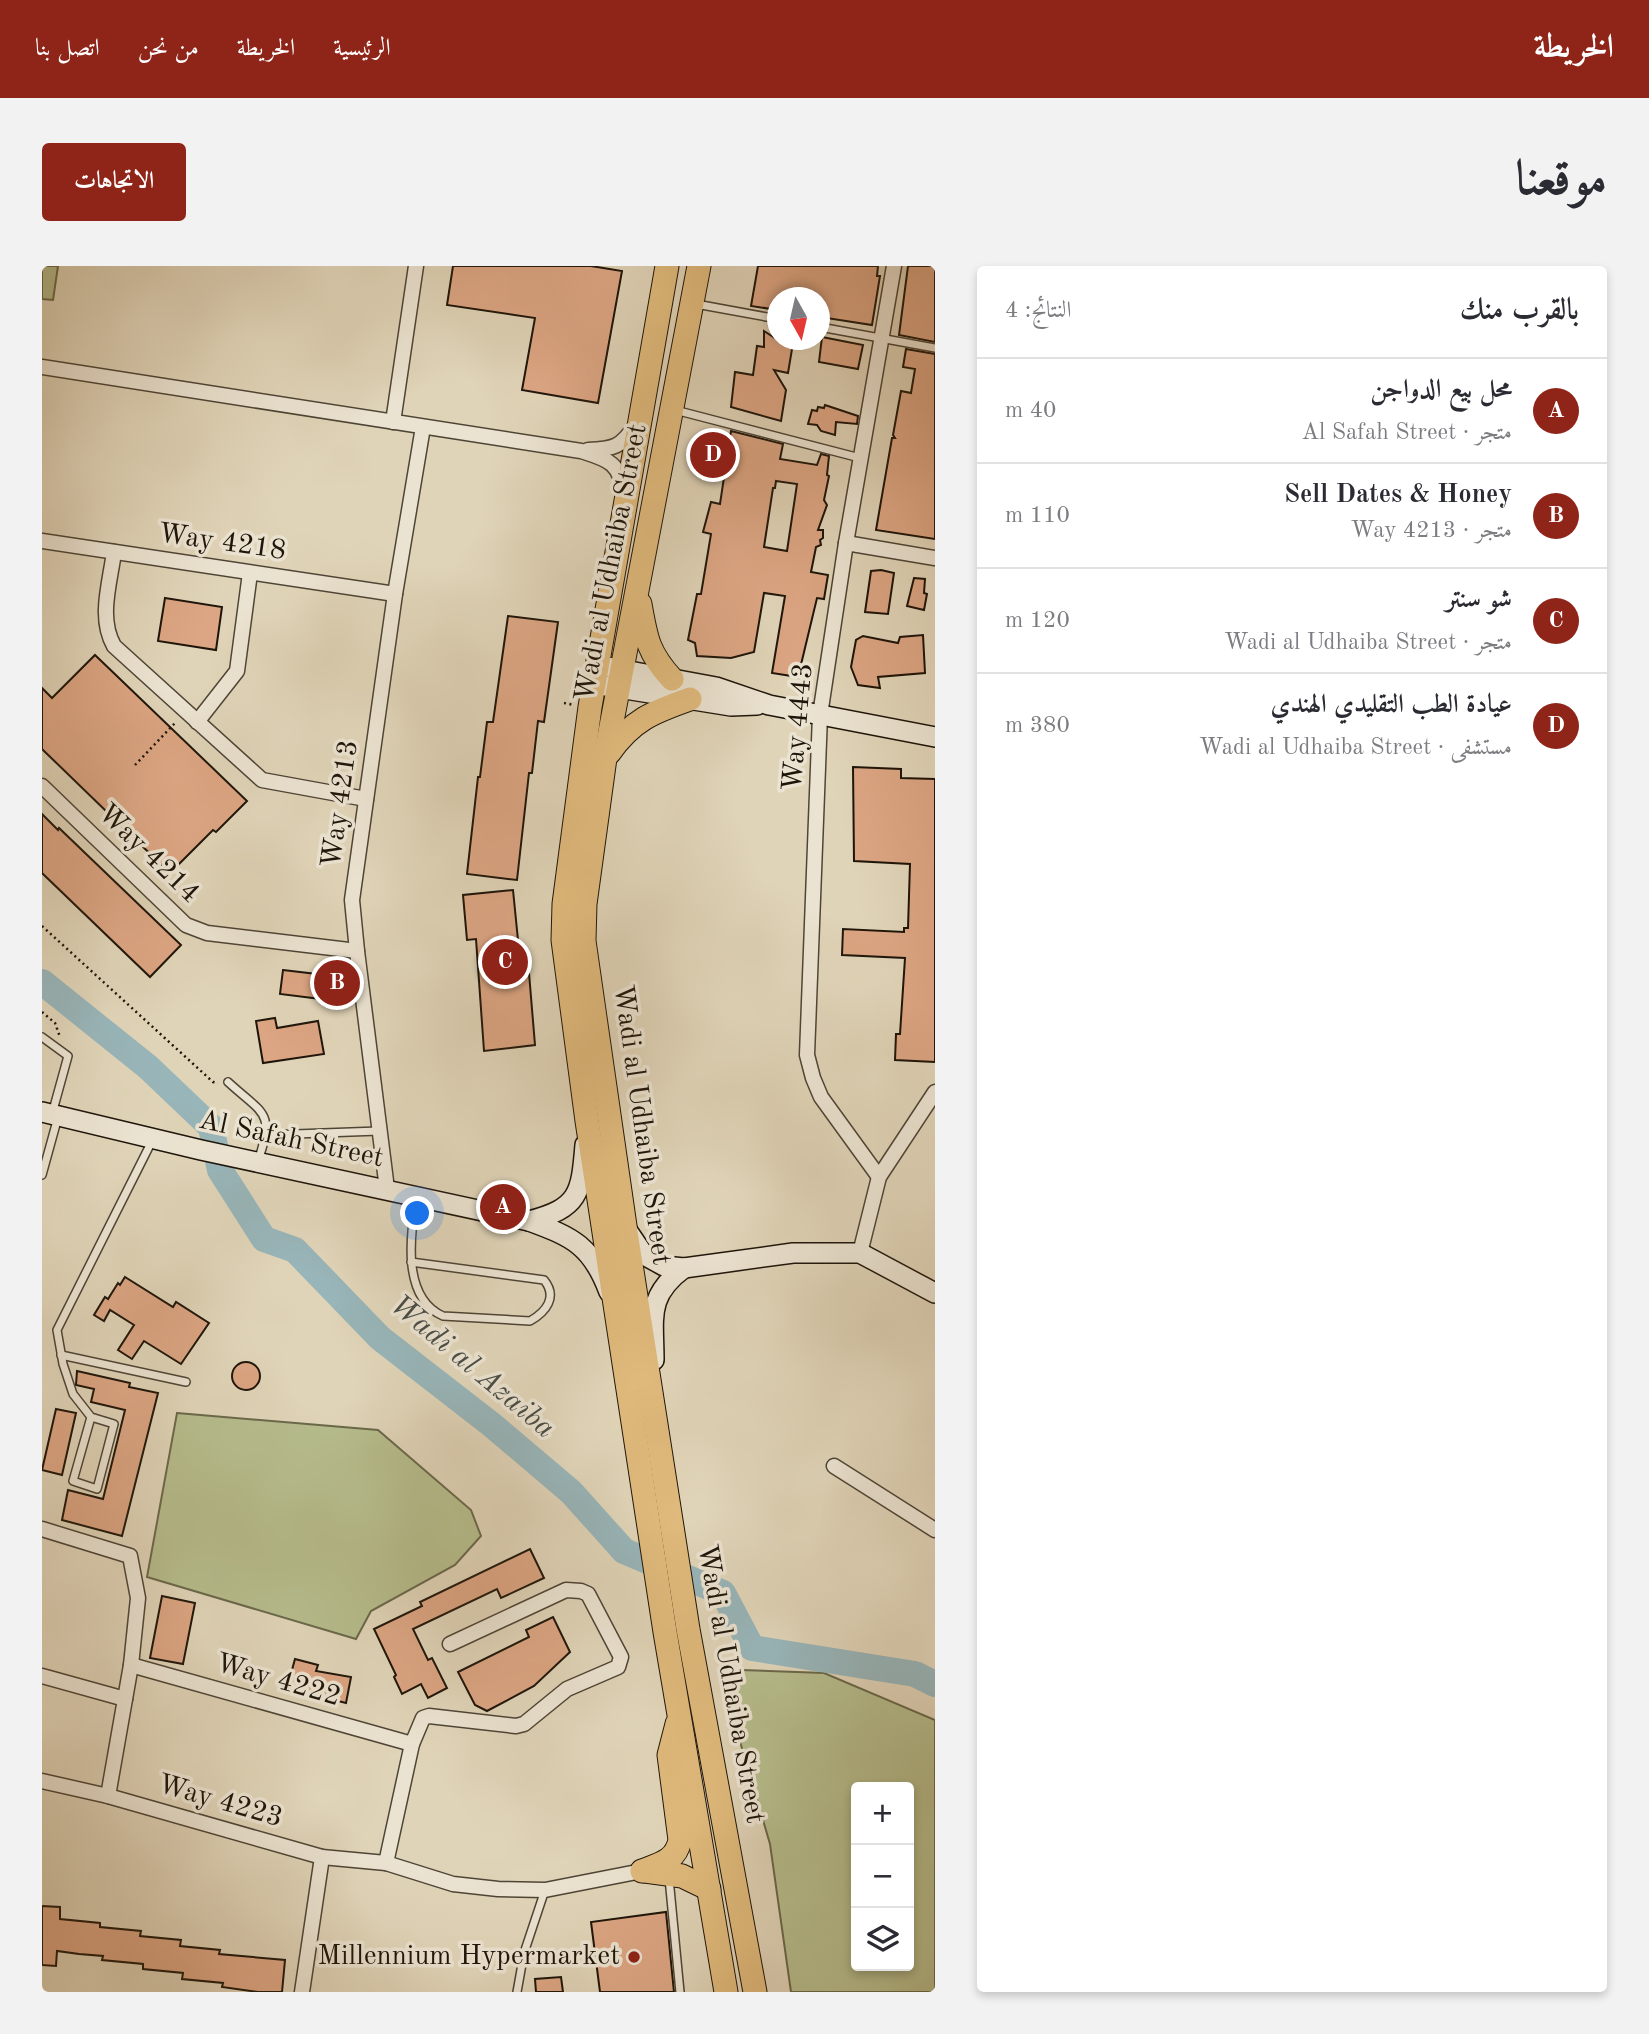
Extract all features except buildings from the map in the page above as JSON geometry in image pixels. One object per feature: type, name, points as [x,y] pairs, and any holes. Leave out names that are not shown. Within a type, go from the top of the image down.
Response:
[{"type":"main road","name":"Wadi al Udhaiba Street","points":[[667,266],[644,332],[638,422],[596,675],[564,904],[563,940],[615,1306],[643,1410],[688,1629],[755,1992]]},
{"type":"main road","name":"Wadi al Udhaiba Street","points":[[699,266],[605,758],[584,904],[584,941],[625,1226],[665,1632],[726,1992]]},
{"type":"main road","points":[[637,589],[646,640],[656,662],[672,679]]},
{"type":"main road","points":[[605,758],[622,734],[640,720],[690,699]]},
{"type":"main road","points":[[642,1871],[665,1862],[678,1850],[680,1840],[669,1755],[679,1718]]},
{"type":"main road","points":[[642,1871],[682,1876],[709,1889]]},
{"type":"street","points":[[393,422],[416,266]]},
{"type":"street","name":"Way 4443","points":[[879,1177],[821,1097],[807,1055],[820,715],[846,543],[894,266]]},
{"type":"street","points":[[42,367],[581,451],[608,460],[618,471],[623,485],[624,505]]},
{"type":"street","points":[[581,451],[608,449],[618,445],[638,422]]},
{"type":"street","name":"Way 4213","points":[[387,1189],[352,900],[395,594],[423,427]]},
{"type":"street","name":"Way 4218","points":[[42,541],[395,594]]},
{"type":"street","points":[[846,543],[935,558]]},
{"type":"street","points":[[114,552],[104,620],[114,646],[261,780],[366,799]]},
{"type":"street","points":[[197,722],[237,671],[250,573]]},
{"type":"street","points":[[596,675],[690,699],[731,706],[769,705]]},
{"type":"street","points":[[620,679],[672,679],[716,687],[769,705],[935,737]]},
{"type":"street","name":"Way 4214","points":[[42,786],[186,925],[207,933],[357,951]]},
{"type":"street","points":[[860,1253],[879,1177],[934,1095]]},
{"type":"street","name":"Al Safah Street","points":[[51,1114],[201,1150],[529,1221],[564,1234],[581,1245],[605,1280],[615,1306]]},
{"type":"street","points":[[529,1221],[563,1210],[574,1200],[583,1165],[587,1121]]},
{"type":"street","points":[[625,1226],[643,1255],[664,1266],[684,1268],[793,1253],[860,1253],[935,1293]]},
{"type":"street","points":[[643,1410],[655,1302],[663,1287],[684,1268]]},
{"type":"street","points":[[834,1466],[935,1530]]},
{"type":"street","points":[[42,1529],[130,1556],[138,1598],[131,1665],[108,1796]]},
{"type":"street","points":[[386,1863],[412,1744],[421,1721],[429,1716],[516,1726],[524,1724],[567,1689],[618,1667],[621,1663],[621,1657],[588,1594],[573,1589],[450,1644]]},
{"type":"street","name":"Way 4222","points":[[131,1665],[412,1744]]},
{"type":"street","points":[[42,1676],[125,1699]]},
{"type":"street","name":"Way 4223","points":[[42,1781],[108,1796],[322,1857],[386,1863],[453,1884],[545,1890],[642,1871]]},
{"type":"street","points":[[302,1992],[322,1857]]},
{"type":"lane","points":[[692,304],[767,317]]},
{"type":"lane","points":[[830,329],[935,348]]},
{"type":"lane","points":[[671,410],[861,459]]},
{"type":"lane","points":[[42,1037],[68,1056],[51,1114],[42,1175]]},
{"type":"lane","points":[[228,1082],[264,1115],[268,1124],[267,1135],[250,1160]]},
{"type":"lane","points":[[267,1135],[379,1131]]},
{"type":"lane","points":[[91,1417],[73,1481],[97,1489],[114,1424],[91,1417],[73,1394],[61,1355],[57,1329],[153,1139]]},
{"type":"lane","points":[[411,1262],[544,1280],[550,1287],[550,1304],[542,1314],[530,1321],[443,1316],[430,1310],[423,1302],[411,1262],[417,1196]]},
{"type":"lane","points":[[61,1355],[186,1382]]},
{"type":"lane","points":[[668,1874],[680,1992]]},
{"type":"lane","points":[[517,1992],[524,1953],[545,1890]]},
{"type":"path","points":[[135,765],[186,712]]},
{"type":"path","points":[[42,926],[213,1082],[228,1082]]},
{"type":"path","points":[[42,1012],[55,1023],[68,1056]]},
{"type":"green space","points":[[42,266],[58,266],[53,300],[42,299]]},
{"type":"green space","points":[[177,1413],[378,1430],[471,1510],[481,1536],[455,1565],[371,1611],[356,1639],[147,1577]]},
{"type":"green space","points":[[741,1670],[824,1673],[935,1720],[935,1992],[791,1992],[770,1844],[729,1704]]},
{"type":"waterway","name":"Wadi al Azaiba","points":[[42,982],[148,1067],[211,1127],[220,1170],[264,1239],[295,1250],[380,1338],[492,1425],[571,1492],[624,1551],[723,1593],[752,1648],[915,1674],[935,1684]]},
{"type":"place","name":"عيادة الطب التقليدي الهندي","points":[[713,455]]},
{"type":"place","name":"شو سنتر","points":[[505,962]]},
{"type":"place","name":"Sell Dates & Honey","points":[[337,983]]},
{"type":"place","name":"محل بيع الدواجن","points":[[503,1207]]},
{"type":"place","name":"Millennium Hypermarket","points":[[634,1957]]}]
